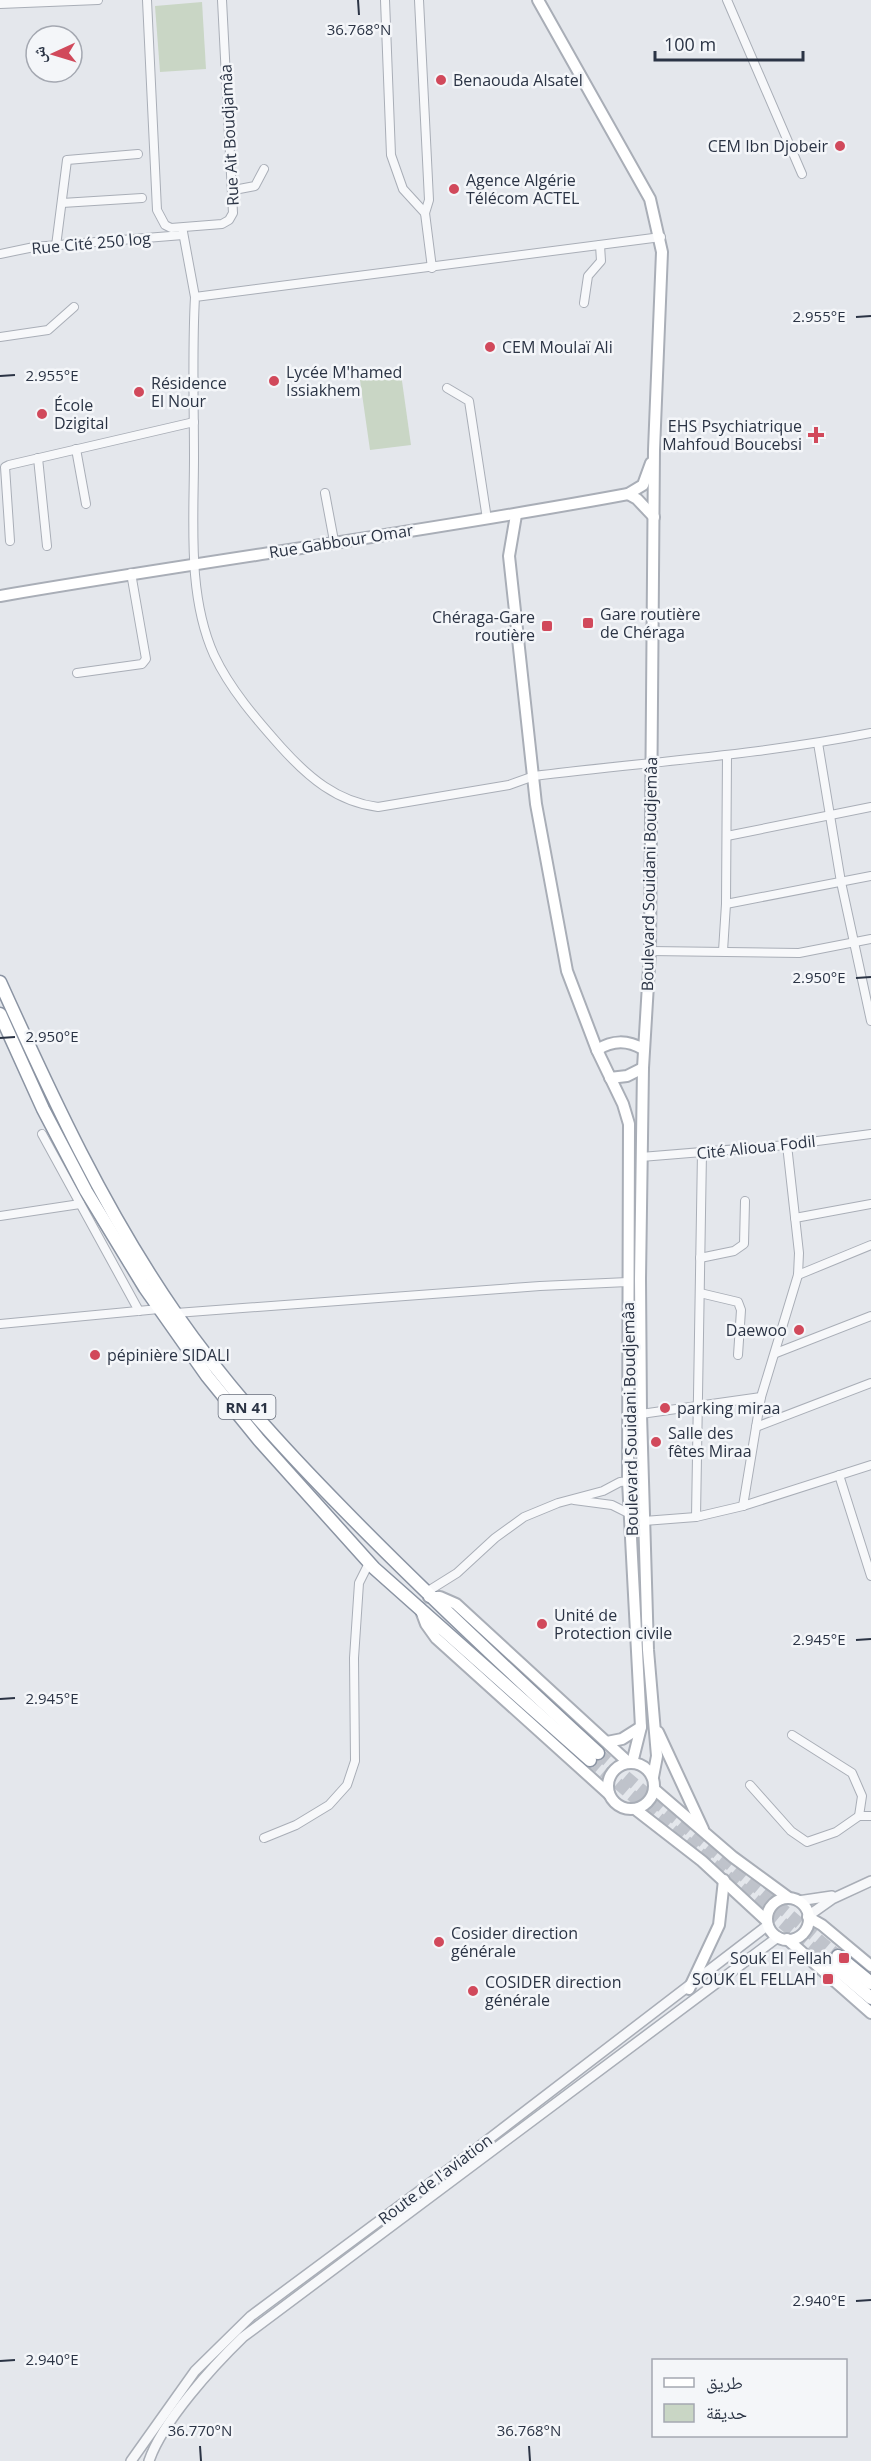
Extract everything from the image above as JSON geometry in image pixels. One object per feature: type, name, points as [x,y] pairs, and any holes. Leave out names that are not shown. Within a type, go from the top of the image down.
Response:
[{"type":"highway","name":"RN 41","points":[[0,982],[86,1164],[120,1225],[176,1313],[268,1432],[427,1595],[594,1757],[369,1563],[232,1409],[159,1309],[109,1232],[64,1151],[0,1014]]},
{"type":"highway","points":[[871,1983],[835,1960],[871,1998]]},
{"type":"main road","name":"Boulevard Souidani Boudjemâa","points":[[538,0],[650,198],[661,237],[654,450],[650,951],[643,1068],[641,1157],[641,1414],[648,1660],[657,1762],[653,1777]]},
{"type":"main road","points":[[654,450],[643,485],[628,494],[637,499],[654,517]]},
{"type":"main road","name":"Rue Gabbour Omar","points":[[0,596],[334,541],[516,515],[628,494]]},
{"type":"main road","name":"Boulevard Souidani Boudjemâa","points":[[516,515],[509,556],[536,804],[567,970],[597,1050],[623,1104],[629,1124],[628,1481],[641,1727],[631,1762]]},
{"type":"main road","points":[[597,1050],[616,1042],[631,1043],[644,1049]]},
{"type":"main road","points":[[610,1078],[627,1076],[643,1068]]},
{"type":"main road","points":[[427,1595],[440,1597],[456,1604],[607,1742],[631,1762],[647,1768],[653,1777],[654,1789],[650,1800],[635,1809]]},
{"type":"main road","points":[[420,1608],[426,1624],[436,1638],[609,1794],[616,1805],[635,1809],[724,1880],[783,1938],[871,2013]]},
{"type":"main road","points":[[655,1723],[706,1835]]},
{"type":"main road","points":[[607,1742],[622,1739],[641,1727]]},
{"type":"main road","points":[[609,1794],[610,1776],[618,1767],[631,1762]]},
{"type":"main road","points":[[654,1789],[706,1835],[793,1900],[808,1916],[871,1966]]},
{"type":"main road","points":[[689,1989],[718,1924],[724,1880]]},
{"type":"main road","points":[[768,1923],[771,1906],[779,1900],[793,1900]]},
{"type":"main road","points":[[783,1938],[801,1935],[807,1927],[808,1916]]},
{"type":"street","points":[[0,4],[98,0]]},
{"type":"street","points":[[147,0],[157,210],[165,225],[183,231],[195,297],[194,563],[203,620],[214,654],[231,686],[290,757],[330,793],[357,805],[378,807],[508,785],[534,776],[727,755],[818,743],[871,733]]},
{"type":"street","name":"Rue Ait Boudjamâa","points":[[183,231],[222,224],[229,220],[233,213],[234,190],[222,0]]},
{"type":"street","points":[[385,0],[391,155],[403,189],[425,213]]},
{"type":"street","points":[[419,0],[429,200],[425,213],[432,268]]},
{"type":"street","points":[[727,0],[802,174]]},
{"type":"street","points":[[56,246],[67,160],[138,154]]},
{"type":"street","points":[[234,190],[255,186],[264,169]]},
{"type":"street","points":[[62,203],[142,198]]},
{"type":"street","name":"Rue Cité 250 log","points":[[0,254],[183,231]]},
{"type":"street","points":[[195,297],[661,237]]},
{"type":"street","points":[[584,303],[588,276],[601,261],[600,245]]},
{"type":"street","points":[[0,337],[48,330],[74,308]]},
{"type":"street","points":[[447,388],[469,401],[487,519]]},
{"type":"street","points":[[10,541],[4,516],[4,466],[194,422]]},
{"type":"street","points":[[76,449],[86,504]]},
{"type":"street","points":[[38,458],[47,546]]},
{"type":"street","points":[[325,493],[334,541]]},
{"type":"street","points":[[77,673],[142,664],[146,659],[131,573]]},
{"type":"street","points":[[818,743],[829,816],[871,1021]]},
{"type":"street","points":[[723,951],[726,904],[727,755]]},
{"type":"street","points":[[727,836],[871,807]]},
{"type":"street","points":[[726,904],[871,876]]},
{"type":"street","points":[[650,951],[799,953],[871,939]]},
{"type":"street","points":[[42,1134],[139,1311]]},
{"type":"street","name":"Cité Alioua Fodil","points":[[641,1157],[787,1145],[871,1134]]},
{"type":"street","points":[[743,1506],[761,1397],[798,1275],[799,1253],[787,1145]]},
{"type":"street","points":[[696,1517],[702,1152]]},
{"type":"street","points":[[700,1258],[734,1251],[744,1244],[745,1201]]},
{"type":"street","points":[[0,1216],[80,1204]]},
{"type":"street","points":[[795,1218],[871,1204]]},
{"type":"street","points":[[798,1275],[871,1245]]},
{"type":"street","points":[[176,1313],[540,1286],[628,1282]]},
{"type":"street","points":[[700,1293],[738,1302],[741,1310],[738,1355]]},
{"type":"street","points":[[0,1324],[159,1309]]},
{"type":"street","points":[[776,1353],[871,1316]]},
{"type":"street","points":[[756,1427],[871,1383]]},
{"type":"street","points":[[641,1414],[699,1408],[761,1397]]},
{"type":"street","points":[[573,1500],[605,1503],[644,1521],[696,1517],[743,1506],[871,1465]]},
{"type":"street","points":[[839,1475],[871,1576]]},
{"type":"street","points":[[427,1595],[457,1573],[517,1521],[541,1509],[628,1481],[643,1480]]},
{"type":"street","points":[[264,1838],[296,1825],[329,1805],[347,1785],[355,1761],[354,1658],[359,1583],[369,1563]]},
{"type":"street","points":[[792,1735],[852,1773],[862,1796],[859,1816]]},
{"type":"street","points":[[750,1785],[791,1832],[807,1842],[836,1832],[859,1816],[871,1816]]},
{"type":"street","points":[[808,1916],[849,1891],[871,1881]]},
{"type":"street","points":[[793,1900],[849,1891]]},
{"type":"street","name":"Route de l'aviation","points":[[131,2461],[195,2371],[236,2328],[689,1989],[768,1923]]},
{"type":"street","points":[[149,2461],[158,2441],[205,2377],[243,2337],[783,1938]]},
{"type":"green space","points":[[202,2],[206,69],[160,72],[155,6]]},
{"type":"green space","points":[[401,374],[411,445],[370,450],[360,380]]},
{"type":"tunnel","points":[[598,1753],[838,1956]]},
{"type":"tunnel","points":[[590,1760],[831,1964]]},
{"type":"place","name":"Benaouda Alsatel","points":[[441,80]]},
{"type":"place","name":"CEM Ibn Djobeir","points":[[840,146]]},
{"type":"place","name":"Agence Algérie Télécom ACTEL","points":[[454,189]]},
{"type":"place","name":"CEM Moulaï Ali","points":[[490,347]]},
{"type":"place","name":"Lycée M'hamed Issiakhem","points":[[274,381]]},
{"type":"place","name":"Résidence El Nour","points":[[139,392]]},
{"type":"place","name":"École Dzigital","points":[[42,414]]},
{"type":"place","name":"EHS Psychiatrique Mahfoud Boucebsi","points":[[816,435]]},
{"type":"place","name":"Gare routière de Chéraga","points":[[588,623]]},
{"type":"place","name":"Chéraga-Gare routière","points":[[547,626]]},
{"type":"place","name":"Daewoo","points":[[799,1330]]},
{"type":"place","name":"pépinière SIDALI","points":[[95,1355]]},
{"type":"place","name":"parking miraa","points":[[665,1408]]},
{"type":"place","name":"Salle des fêtes Miraa","points":[[656,1442]]},
{"type":"place","name":"Unité de Protection civile","points":[[542,1624]]},
{"type":"place","name":"Cosider direction générale","points":[[439,1942]]},
{"type":"place","name":"Souk El Fellah","points":[[844,1958]]},
{"type":"place","name":"SOUK EL FELLAH","points":[[828,1979]]},
{"type":"place","name":"COSIDER direction générale","points":[[473,1991]]}]
